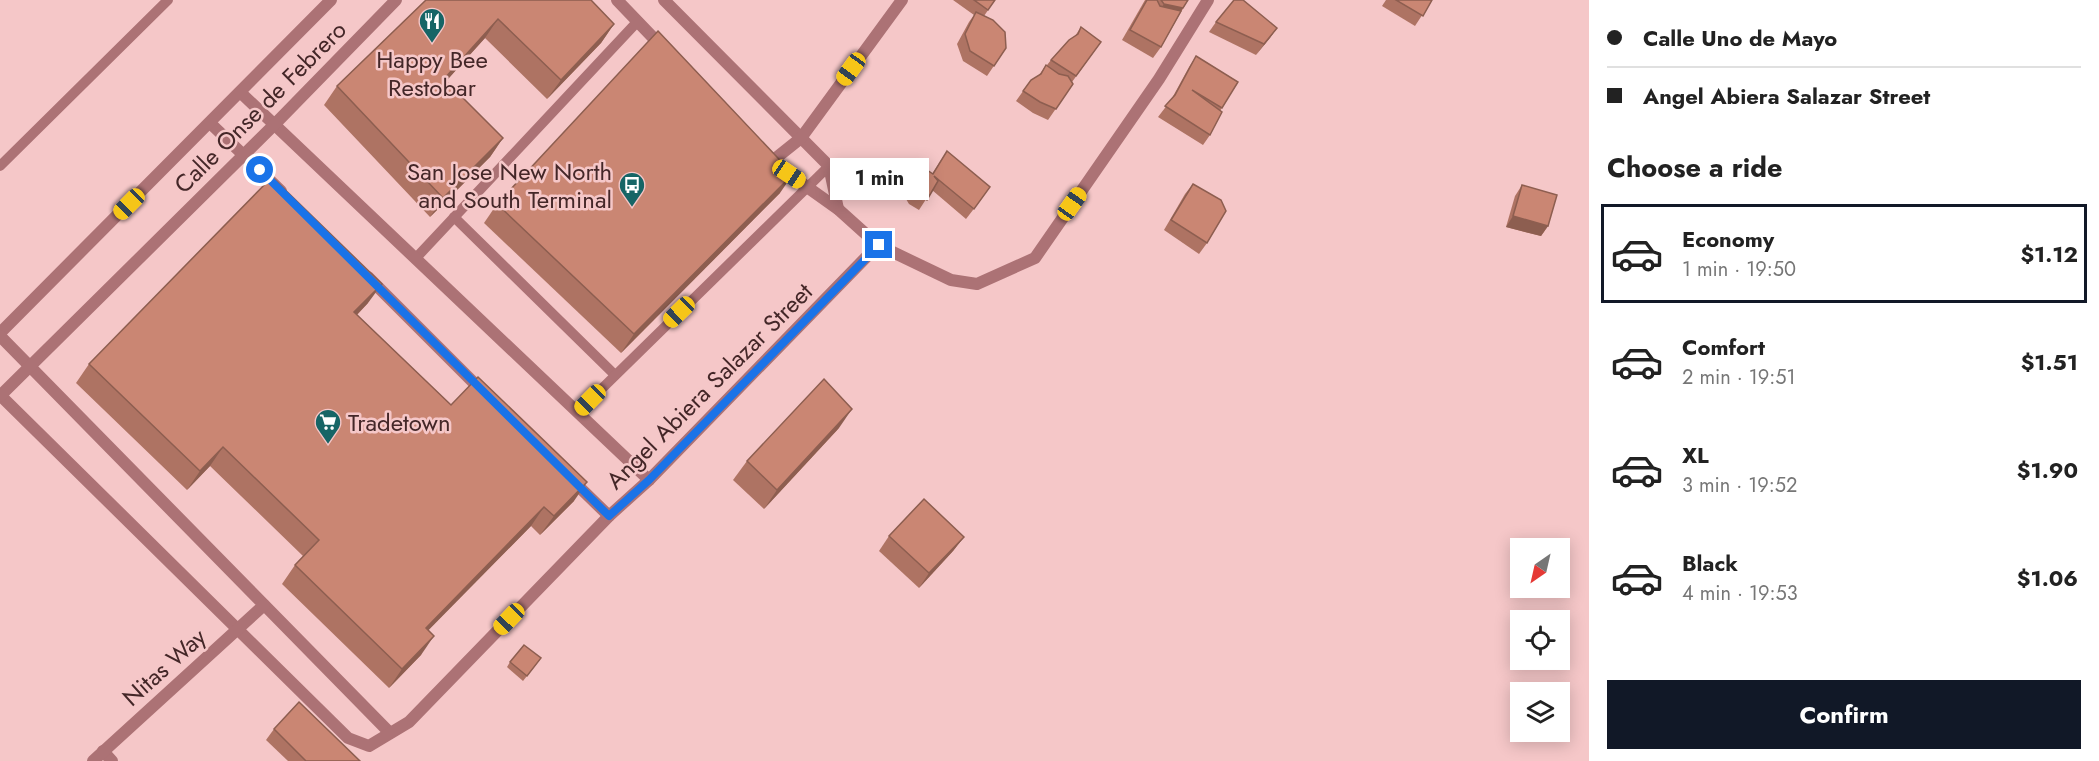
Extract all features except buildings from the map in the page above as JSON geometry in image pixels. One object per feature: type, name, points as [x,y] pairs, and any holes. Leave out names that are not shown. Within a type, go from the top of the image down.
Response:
[{"type":"street","name":"Calle Onse de Febrero","points":[[0,335],[331,0]]},
{"type":"street","name":"Calle Onse de Febrero","points":[[0,396],[275,124],[396,0]]},
{"type":"street","points":[[617,0],[669,54]]},
{"type":"street","points":[[664,0],[829,166],[838,209]]},
{"type":"street","points":[[902,0],[801,138],[768,158],[838,209],[879,245],[951,280],[977,284],[1035,258],[1159,79],[1208,0]]},
{"type":"street","points":[[241,93],[649,480]]},
{"type":"street","points":[[210,123],[286,196]]},
{"type":"street","name":"Angel Abiera Salazar Street","points":[[238,628],[348,738],[369,746],[409,722],[609,516],[649,480],[879,245]]},
{"type":"street","points":[[362,272],[498,406]]},
{"type":"street","points":[[0,335],[390,733]]},
{"type":"street","points":[[0,396],[238,628]]},
{"type":"street","points":[[566,474],[609,516]]},
{"type":"street","name":"Nitas Way","points":[[93,761],[264,605]]},
{"type":"street","points":[[104,751],[112,761]]},
{"type":"lane","points":[[0,166],[168,0]]},
{"type":"lane","points":[[416,258],[638,21]]},
{"type":"lane","points":[[578,412],[807,185],[829,166]]},
{"type":"lane","points":[[454,217],[615,375]]},
{"type":"place","name":"Happy Bee Restobar","points":[[432,44]]},
{"type":"place","name":"San Jose New North and South Terminal","points":[[632,208]]},
{"type":"place","name":"Tradetown","points":[[328,445]]},
{"type":"route","points":[[260,170],[609,516],[649,480],[879,245]]}]
